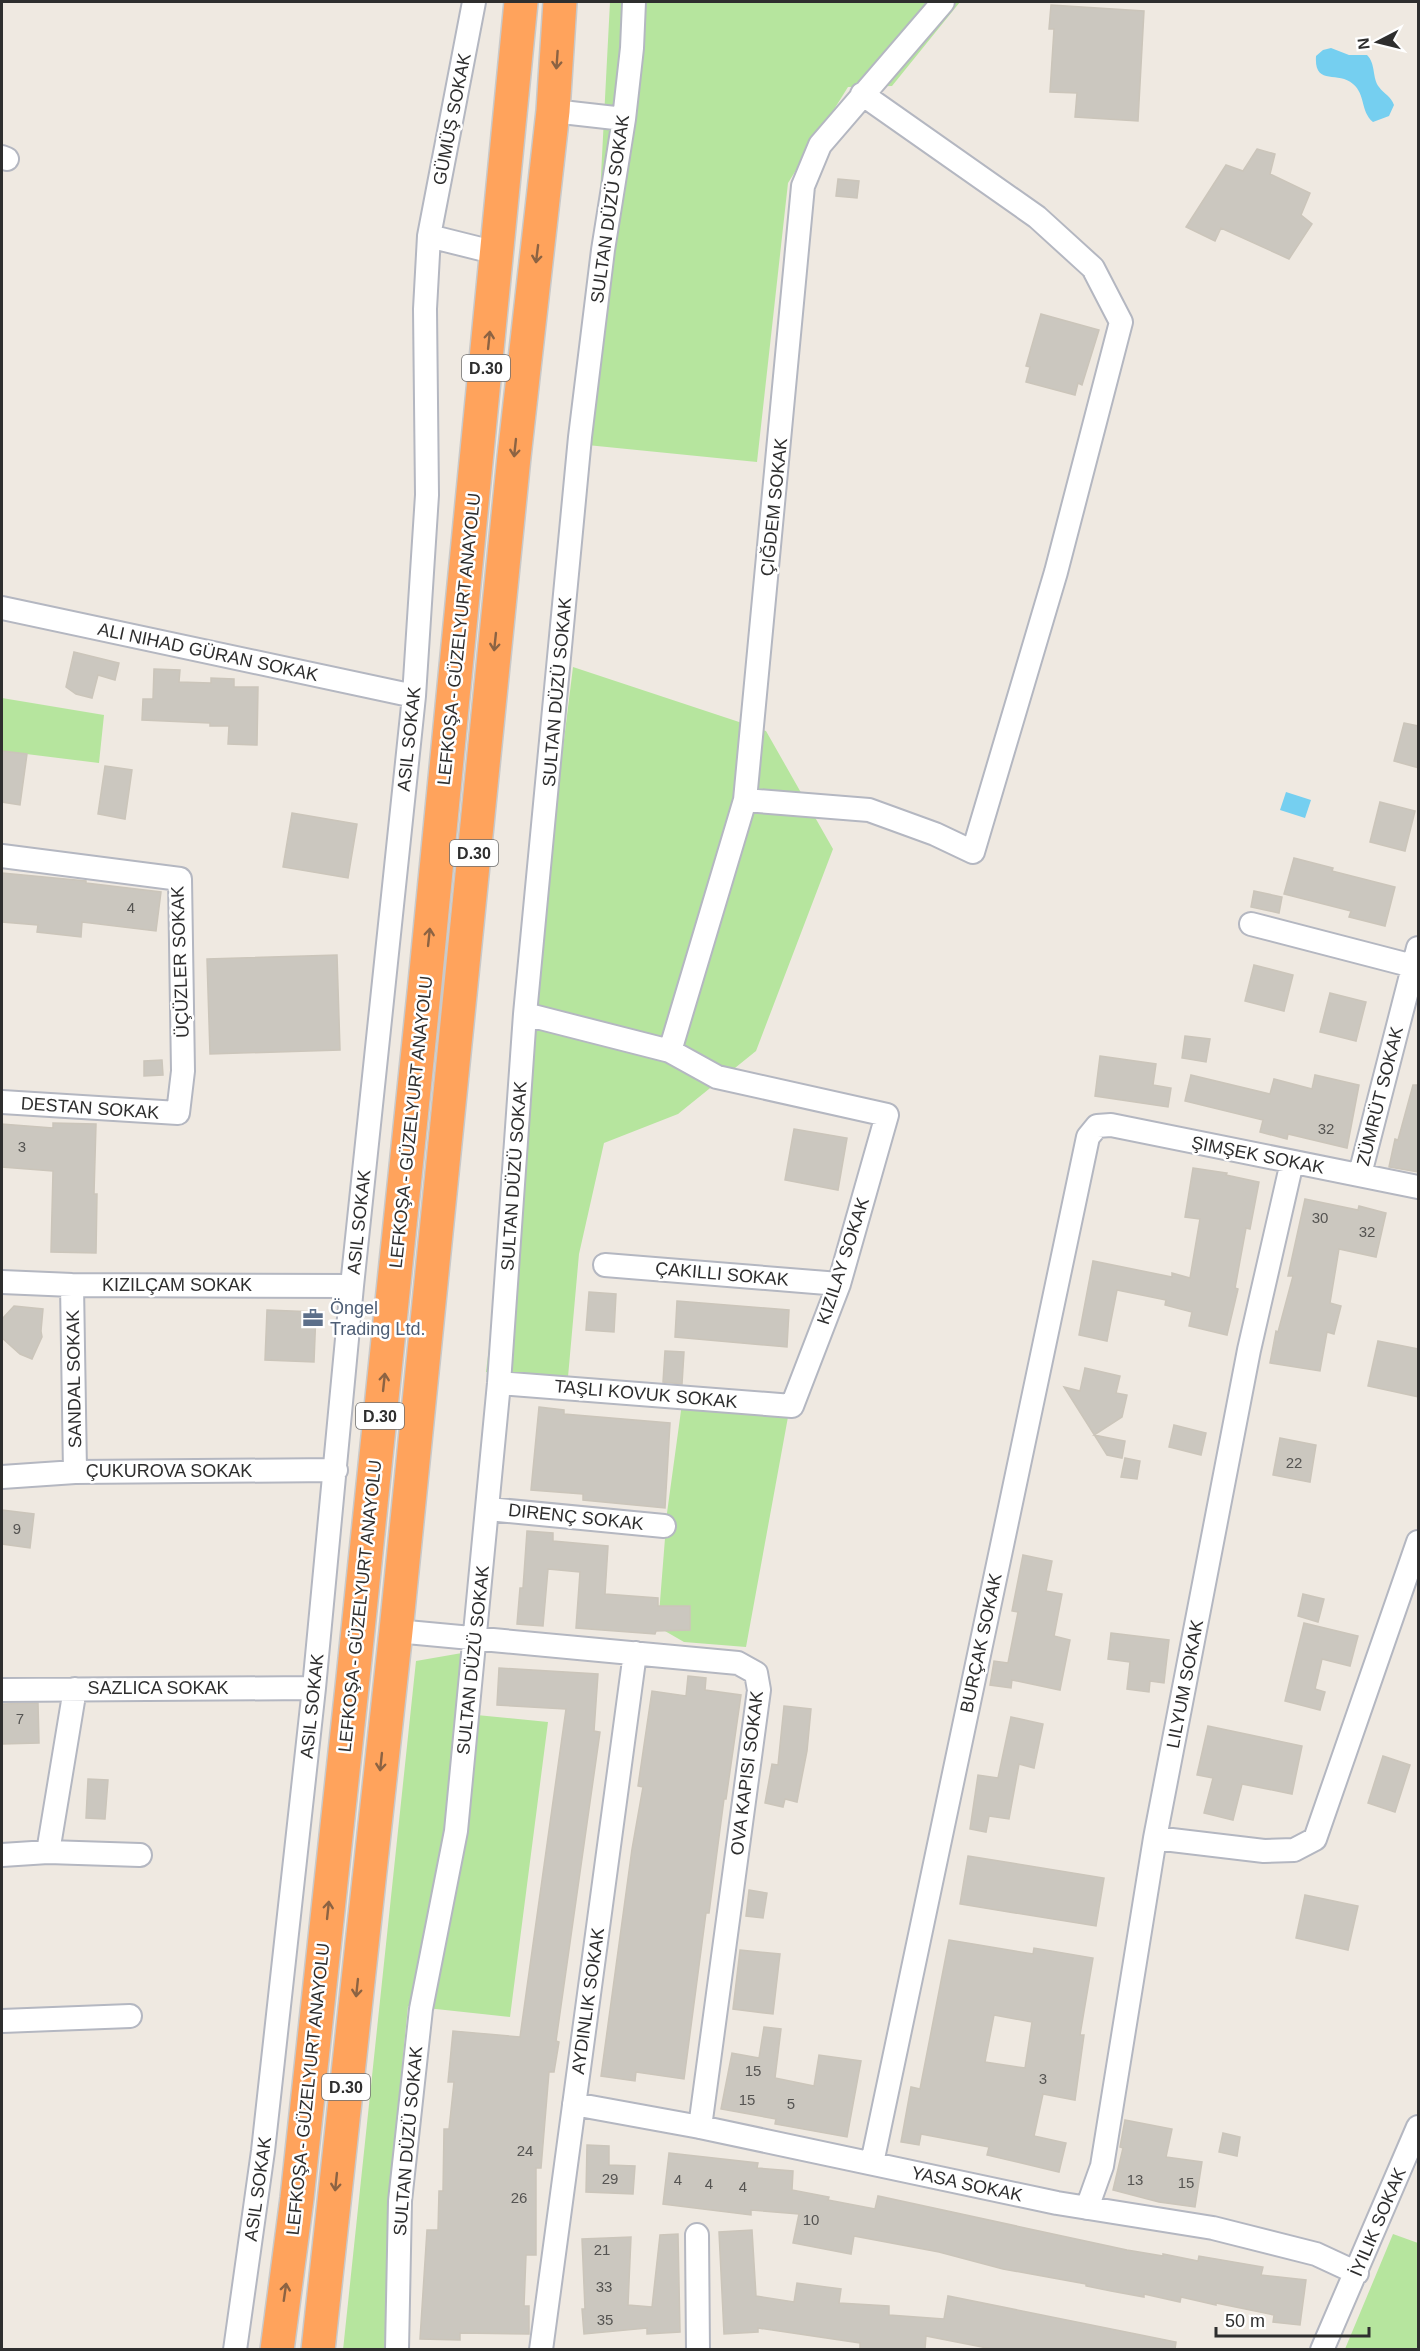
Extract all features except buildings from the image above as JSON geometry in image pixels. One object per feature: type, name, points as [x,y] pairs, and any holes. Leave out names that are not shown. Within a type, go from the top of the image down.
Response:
[{"type":"highway","name":"LEFKOŞA - GÜZELYURT ANAYOLU","points":[[277,2349],[298,2188],[353,1678],[497,253],[520,2]]},
{"type":"highway","name":"LEFKOŞA - GÜZELYURT ANAYOLU","points":[[318,2349],[396,1631],[512,469],[553,111],[560,2]]},
{"type":"street","name":"GÜMÜŞ SOKAK","points":[[429,236],[474,2]]},
{"type":"street","name":"SULTAN DÜZÜ SOKAK","points":[[397,2349],[402,2178],[421,2009],[456,1831],[499,1383],[525,1014],[580,437],[603,250],[624,119],[632,48],[634,2]]},
{"type":"street","points":[[670,1051],[745,800],[803,186],[820,145],[943,2]]},
{"type":"street","points":[[745,800],[869,810],[935,834],[974,852],[1056,572],[1121,322],[1093,268],[1037,217],[862,94]]},
{"type":"street","points":[[553,111],[624,119]]},
{"type":"street","points":[[429,236],[497,253]]},
{"type":"street","name":"ASIL SOKAK","points":[[236,2349],[263,2151],[315,1688],[352,1286],[414,696],[427,495],[425,309],[429,236]]},
{"type":"street","name":"ALI NIHAD GÜRAN SOKAK","points":[[2,608],[414,696]]},
{"type":"street","name":"ÜÇÜZLER SOKAK","points":[[2,856],[180,879],[183,1071],[178,1113]]},
{"type":"street","points":[[1251,924],[1416,957]]},
{"type":"street","name":"ZÜMRÜT SOKAK","points":[[1360,1174],[1416,957]]},
{"type":"street","points":[[499,1383],[792,1406],[839,1284],[887,1115],[717,1077],[670,1051],[525,1014]]},
{"type":"street","name":"DESTAN SOKAK","points":[[2,1102],[178,1113]]},
{"type":"street","name":"ŞIMŞEK SOKAK","points":[[1097,1126],[1112,1125],[1419,1187]]},
{"type":"street","name":"BURÇAK SOKAK","points":[[872,2163],[1085,1149],[1088,1137],[1097,1126]]},
{"type":"street","name":"LILYUM SOKAK","points":[[1087,2208],[1102,2166],[1155,1838],[1249,1350],[1292,1162]]},
{"type":"street","points":[[605,1265],[839,1284]]},
{"type":"street","points":[[2,1282],[72,1285],[352,1286]]},
{"type":"street","name":"SANDAL SOKAK","points":[[72,1285],[75,1472]]},
{"type":"street","name":"ÇUKUROVA SOKAK","points":[[2,1477],[75,1472],[336,1470]]},
{"type":"street","name":"DIRENÇ SOKAK","points":[[488,1509],[664,1526]]},
{"type":"street","points":[[1155,1838],[1264,1851],[1294,1851],[1316,1839],[1419,1542]]},
{"type":"street","points":[[396,1631],[738,1663],[756,1673],[759,1690],[700,2127]]},
{"type":"street","points":[[541,2349],[635,1653]]},
{"type":"street","points":[[2,1690],[315,1688]]},
{"type":"street","points":[[48,1852],[75,1689]]},
{"type":"street","points":[[2,1855],[48,1852],[140,1855]]},
{"type":"street","points":[[2,2021],[130,2016]]},
{"type":"street","name":"YASA SOKAK","points":[[574,2104],[700,2127],[1057,2204],[1213,2228],[1316,2254],[1357,2273]]},
{"type":"street","name":"İYILIK SOKAK","points":[[1322,2349],[1357,2273],[1391,2186],[1419,2127]]},
{"type":"street","points":[[697,2235],[698,2349]]},
{"type":"green space","points":[[610,2],[960,2],[892,86],[848,87],[788,183],[757,462],[587,445]]},
{"type":"green space","points":[[573,667],[766,731],[833,849],[756,1051],[678,1114],[604,1143],[579,1254],[568,1377],[486,1372]]},
{"type":"green space","points":[[2,698],[104,715],[99,763],[2,751]]},
{"type":"green space","points":[[683,1396],[790,1406],[746,1647],[684,1642],[658,1627],[667,1513]]},
{"type":"green space","points":[[462,1653],[456,1713],[548,1722],[510,2017],[408,2006],[388,2206],[386,2349],[343,2350],[416,1661]]},
{"type":"green space","points":[[1393,2234],[1418,2243],[1418,2349],[1345,2349]]},
{"type":"water","points":[[1331,48],[1349,55],[1367,55],[1372,63],[1377,83],[1394,105],[1389,116],[1373,122],[1366,113],[1360,93],[1353,84],[1341,78],[1323,75],[1319,71],[1316,66],[1316,56],[1323,50]]},
{"type":"water","points":[[1286,792],[1311,800],[1305,818],[1280,810]]},
{"type":"place","name":"Öngel Trading Ltd.","points":[[313,1318]]}]
